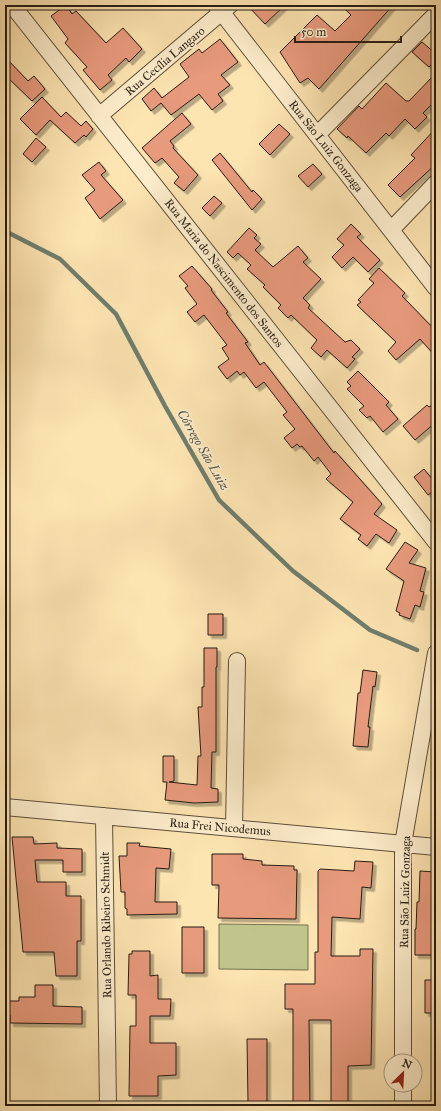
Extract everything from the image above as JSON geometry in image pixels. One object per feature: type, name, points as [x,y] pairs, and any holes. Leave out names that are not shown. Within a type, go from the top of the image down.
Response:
[{"type":"street","name":"Rua Maria do Nascimento dos Santos","points":[[12,5],[436,542]]},
{"type":"street","name":"Rua Cecília Langaro","points":[[99,116],[223,8]]},
{"type":"street","name":"Rua São Luiz Gonzaga","points":[[223,8],[317,136],[436,288]]},
{"type":"street","points":[[317,136],[436,14]]},
{"type":"street","points":[[391,230],[436,183]]},
{"type":"street","name":"Rua São Luiz Gonzaga","points":[[403,1053],[403,844],[436,653]]},
{"type":"street","points":[[234,828],[237,661]]},
{"type":"street","name":"Rua Frei Nicodemus","points":[[5,807],[436,847]]},
{"type":"street","name":"Rua Orlando Ribeiro Schmidt","points":[[104,816],[108,1106]]},
{"type":"street","points":[[403,1093],[403,1106]]},
{"type":"green space","points":[[219,924],[308,925],[308,970],[219,969]]},
{"type":"building","points":[[66,5],[72,14],[76,11],[106,43],[123,28],[142,49],[129,62],[126,58],[108,75],[112,80],[100,90],[83,70],[87,67],[65,43],[68,39],[51,16]]},
{"type":"building","points":[[247,5],[285,5],[265,24]]},
{"type":"building","points":[[341,5],[393,5],[319,89],[308,78],[300,83],[280,52],[317,15],[335,31],[351,15]]},
{"type":"building","points":[[220,39],[238,62],[221,75],[230,85],[218,94],[223,101],[212,110],[199,94],[171,115],[161,103],[151,111],[142,99],[154,88],[162,98],[189,77],[180,64],[199,49],[202,53]]},
{"type":"building","points":[[422,42],[436,54],[436,60],[429,67],[412,52]]},
{"type":"building","points":[[5,57],[28,81],[34,76],[45,89],[32,101],[5,75]]},
{"type":"building","points":[[436,73],[436,100],[423,113],[427,117],[415,129],[405,119],[389,136],[386,133],[366,153],[348,136],[347,138],[337,129],[359,106],[362,109],[386,83],[406,101],[409,101]]},
{"type":"building","points":[[42,97],[61,117],[66,112],[81,126],[86,121],[93,129],[86,137],[84,135],[75,143],[50,120],[36,135],[20,119]]},
{"type":"building","points":[[182,113],[191,124],[170,141],[174,146],[173,148],[198,175],[184,191],[174,183],[179,177],[162,158],[155,163],[142,148]]},
{"type":"building","points":[[279,124],[290,134],[270,155],[259,144]]},
{"type":"building","points":[[436,128],[436,164],[400,197],[388,185],[415,158],[411,155]]},
{"type":"building","points":[[36,138],[46,147],[32,162],[23,154]]},
{"type":"building","points":[[220,153],[252,192],[253,190],[262,199],[252,210],[212,160]]},
{"type":"building","points":[[99,162],[106,171],[101,175],[123,200],[100,219],[85,198],[95,190],[82,175]]},
{"type":"building","points":[[313,164],[322,174],[308,187],[298,176]]},
{"type":"building","points":[[214,196],[222,203],[210,216],[202,208]]},
{"type":"building","points":[[351,224],[361,234],[357,237],[380,260],[368,272],[353,257],[342,268],[332,257],[344,245],[337,239]]},
{"type":"building","points":[[249,228],[257,235],[254,238],[261,244],[255,250],[273,267],[298,246],[308,258],[303,262],[321,279],[303,298],[310,305],[308,308],[345,342],[351,340],[360,349],[352,357],[355,359],[347,368],[327,350],[321,357],[311,348],[317,340],[291,315],[288,318],[278,308],[281,305],[263,287],[265,285],[247,269],[251,265],[238,253],[233,258],[227,252]]},
{"type":"building","points":[[192,266],[212,289],[211,290],[228,312],[226,313],[248,342],[245,343],[260,365],[264,362],[334,453],[335,451],[382,504],[374,514],[397,530],[389,543],[376,534],[367,546],[358,539],[361,535],[340,519],[353,502],[326,479],[331,474],[318,457],[314,461],[302,446],[300,447],[297,444],[292,448],[284,438],[295,429],[283,415],[287,412],[264,382],[256,388],[244,372],[240,375],[237,371],[227,379],[218,367],[229,359],[222,348],[227,345],[204,315],[195,322],[187,312],[197,304],[185,288],[188,286],[179,276]]},
{"type":"building","points":[[379,268],[405,293],[402,296],[436,331],[436,357],[420,339],[396,360],[388,351],[396,342],[357,305],[361,302],[358,300],[374,283],[369,279]]},
{"type":"building","points":[[358,371],[389,402],[386,405],[398,419],[383,432],[370,416],[367,418],[359,410],[364,406],[347,389],[351,386],[347,382]]},
{"type":"building","points":[[436,402],[436,422],[415,440],[403,426],[427,405],[429,407]]},
{"type":"building","points":[[424,469],[436,484],[436,489],[428,495],[414,477]]},
{"type":"building","points":[[405,542],[418,550],[409,563],[426,568],[420,591],[424,592],[420,607],[415,605],[410,619],[399,615],[400,613],[396,611],[404,581],[386,569]]},
{"type":"building","points":[[208,614],[223,614],[223,635],[208,635]]},
{"type":"building","points":[[204,648],[217,648],[216,752],[212,752],[211,788],[218,789],[218,802],[194,803],[165,800],[167,782],[163,782],[163,756],[174,756],[174,781],[169,782],[197,785],[198,756],[201,756],[198,707],[202,707],[202,687],[204,687]]},
{"type":"building","points":[[363,670],[377,672],[375,687],[373,686],[368,727],[370,727],[368,747],[353,746],[358,693],[360,693]]},
{"type":"building","points":[[12,837],[33,837],[34,844],[57,843],[57,848],[82,849],[82,872],[63,872],[63,860],[35,860],[37,882],[66,882],[66,896],[81,896],[81,941],[77,941],[77,976],[56,976],[54,952],[23,952]]},
{"type":"building","points":[[127,843],[140,843],[139,846],[171,849],[169,869],[156,868],[155,902],[177,902],[177,914],[127,915],[127,909],[125,908],[125,892],[121,892],[119,856],[127,856]]},
{"type":"building","points":[[212,854],[243,854],[243,859],[262,861],[262,865],[294,866],[294,870],[297,870],[296,919],[218,918],[219,885],[212,885]]},
{"type":"building","points":[[355,861],[373,862],[371,888],[362,887],[360,919],[332,917],[331,956],[360,956],[360,949],[373,949],[371,1065],[348,1066],[348,1106],[331,1106],[331,1020],[309,1020],[310,1106],[293,1106],[293,1009],[285,1009],[285,984],[315,984],[315,952],[318,952],[318,871],[320,869],[354,871]]},
{"type":"building","points":[[420,871],[436,872],[436,955],[415,955],[415,929],[417,902],[419,902]]},
{"type":"building","points":[[182,927],[204,927],[204,973],[182,973]]},
{"type":"building","points":[[132,951],[150,951],[150,976],[158,975],[158,999],[171,999],[170,1016],[150,1016],[150,1043],[176,1043],[176,1075],[158,1076],[158,1096],[129,1096],[130,1026],[136,1026],[136,995],[128,995],[129,954],[132,954]]},
{"type":"building","points":[[425,980],[436,980],[436,1013],[425,1013]]},
{"type":"building","points":[[35,985],[53,985],[53,1006],[82,1007],[82,1024],[10,1023],[10,1015],[5,1015],[5,1001],[19,1001],[19,997],[35,997]]},
{"type":"building","points":[[247,1039],[267,1039],[267,1103],[248,1103]]},
{"type":"waterway","name":"Córrego São Luiz","points":[[5,231],[60,259],[116,314],[165,406],[219,500],[293,571],[370,630],[417,650]]}]
